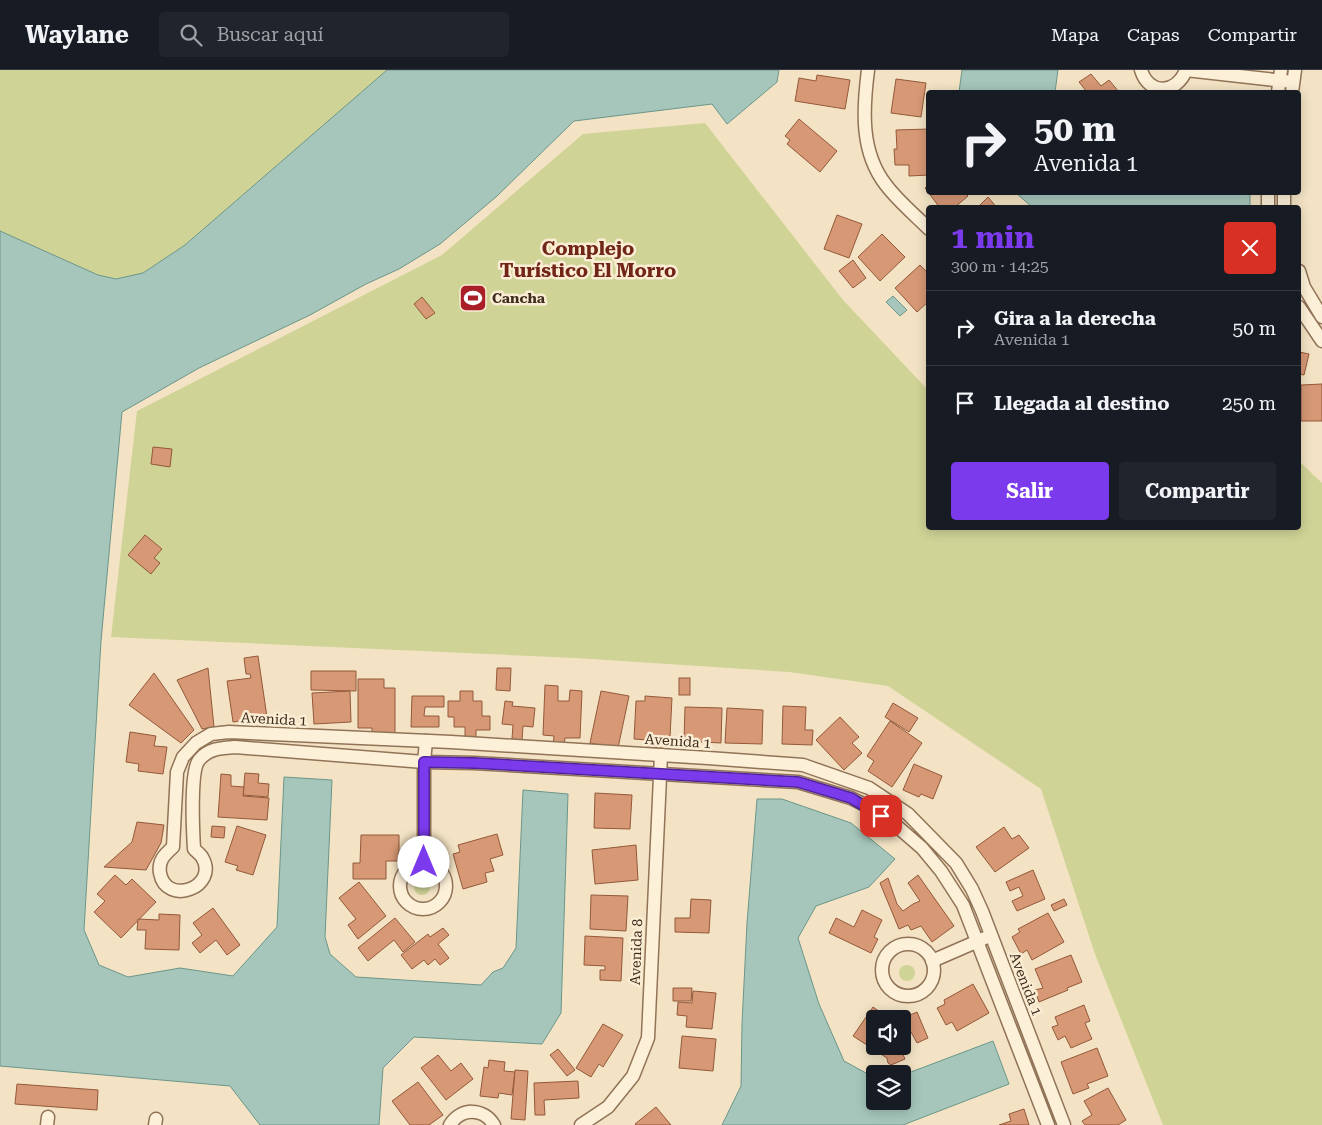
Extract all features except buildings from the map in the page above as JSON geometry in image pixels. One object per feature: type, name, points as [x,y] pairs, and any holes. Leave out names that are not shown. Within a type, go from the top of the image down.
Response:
[{"type":"street","points":[[868,70],[864,128],[873,165],[886,185],[926,226]]},
{"type":"street","points":[[1142,70],[1145,80],[1152,86],[1160,89],[1177,85],[1183,78],[1186,70],[1293,82]]},
{"type":"street","points":[[1302,288],[1322,317]]},
{"type":"street","points":[[1301,310],[1322,341]]},
{"type":"street","name":"Avenida 1","points":[[173,847],[177,772],[183,757],[196,743],[211,734],[229,732],[523,746],[803,765],[869,788],[908,814],[956,863],[972,890],[991,935],[1064,1125]]},
{"type":"street","points":[[318,754],[320,736]]},
{"type":"street","points":[[424,862],[424,762],[426,741]]},
{"type":"street","points":[[521,766],[523,746]]},
{"type":"street","points":[[194,849],[192,820],[195,775],[198,761],[207,752],[216,748],[234,747],[424,762],[659,773],[798,782],[839,794],[870,808],[892,822],[922,848],[941,871],[963,905],[1048,1125]]},
{"type":"street","name":"Avenida 8","points":[[582,1125],[608,1107],[633,1076],[648,1038],[661,755]]},
{"type":"street","points":[[839,794],[846,779]]},
{"type":"street","points":[[184,846],[194,849],[202,858],[205,869],[204,875],[202,881],[192,890],[180,892],[169,888],[161,878],[159,866],[163,855],[173,847],[184,846]]},
{"type":"street","points":[[932,961],[991,935]]},
{"type":"street","points":[[912,945],[919,947],[924,950],[932,961],[934,967],[932,981],[924,991],[918,994],[911,996],[898,994],[884,980],[882,966],[884,960],[893,949],[899,946],[912,945]]},
{"type":"street","points":[[450,1125],[458,1116],[471,1111],[484,1114],[490,1118],[494,1125]]},
{"type":"green space","points":[[0,70],[387,70],[185,245],[143,273],[116,279],[98,275],[0,231]]},
{"type":"green space","points":[[705,123],[843,300],[926,388],[926,530],[1301,530],[1301,463],[1322,483],[1322,1125],[1163,1125],[1095,954],[1041,789],[888,686],[789,672],[576,658],[111,637],[137,411],[442,255],[583,134]]},
{"type":"green space","points":[[419,879],[425,879],[430,884],[428,893],[419,895],[414,890],[414,884]]},
{"type":"green space","points":[[904,965],[910,965],[915,970],[913,979],[904,981],[899,976],[899,970]]},
{"type":"water","points":[[387,70],[779,70],[777,82],[727,124],[712,104],[574,121],[496,197],[440,244],[399,269],[366,284],[310,315],[199,368],[122,412],[101,641],[84,930],[99,965],[128,977],[180,968],[233,976],[277,927],[284,777],[332,780],[325,937],[330,954],[356,977],[481,985],[493,972],[503,968],[516,948],[523,790],[568,794],[561,1013],[542,1044],[414,1037],[383,1068],[379,1125],[260,1125],[230,1086],[0,1066],[0,231],[98,275],[116,279],[143,273],[185,245]]},
{"type":"water","points":[[962,70],[1058,70],[1055,90],[959,90]]},
{"type":"water","points":[[1018,195],[1250,195],[1250,205],[1030,205]]},
{"type":"water","points":[[893,296],[907,310],[900,316],[886,302]]},
{"type":"water","points":[[757,799],[782,799],[851,823],[895,859],[869,887],[816,906],[798,938],[819,1004],[844,1061],[866,1073],[866,1110],[911,1110],[911,1072],[993,1041],[1009,1084],[903,1125],[722,1125],[741,1086],[747,923]]},
{"type":"place","name":"Cancha","points":[[473,298]]},
{"type":"district","name":"Complejo Turístico El Morro","points":[[588,259]]},
{"type":"route","points":[[424,862],[424,762],[474,763],[798,782],[851,798],[881,816]]}]
